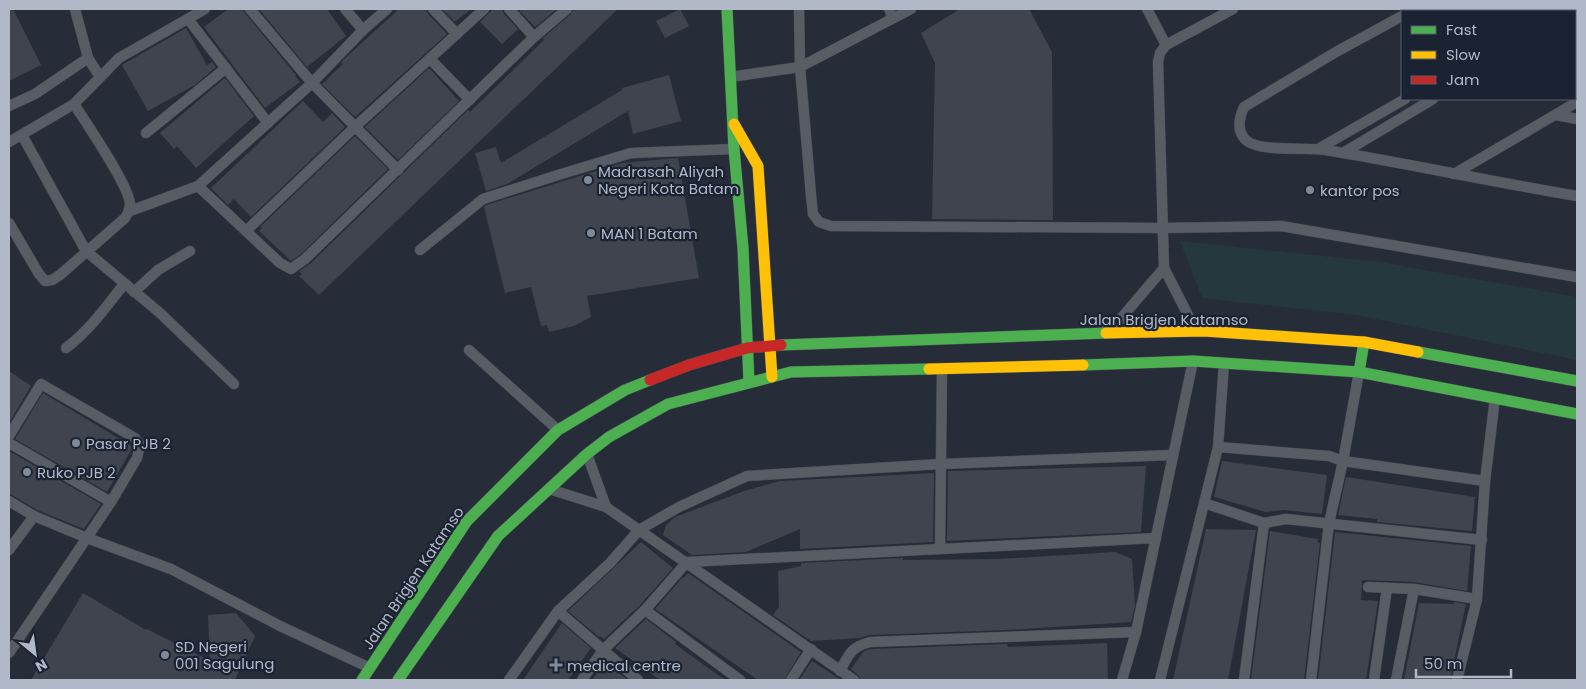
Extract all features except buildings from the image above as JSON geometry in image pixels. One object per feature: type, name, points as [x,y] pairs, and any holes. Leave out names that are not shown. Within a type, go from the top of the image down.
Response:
[{"type":"main road","points":[[727,9],[732,120],[743,248],[749,382]]},
{"type":"main road","points":[[732,120],[758,166],[772,377]]},
{"type":"main road","name":"Jalan Brigjen Katamso","points":[[362,680],[467,521],[558,430],[624,390],[689,365],[747,348],[1090,333],[1204,331],[1364,342],[1577,381]]},
{"type":"main road","points":[[1358,372],[1364,342]]},
{"type":"main road","points":[[398,680],[498,536],[587,454],[609,437],[668,404],[791,372],[1193,361],[1358,372],[1577,414]]},
{"type":"street","points":[[75,9],[88,58],[100,77]]},
{"type":"street","points":[[9,142],[74,104],[119,58],[205,9]]},
{"type":"street","points":[[250,9],[312,82],[398,170]]},
{"type":"street","points":[[345,9],[363,30]]},
{"type":"street","points":[[9,223],[39,274],[45,281],[52,280],[125,218],[130,211],[198,186],[312,82],[363,30],[388,9]]},
{"type":"street","points":[[433,9],[457,34]]},
{"type":"street","points":[[246,231],[356,126],[484,9]]},
{"type":"street","points":[[509,9],[534,37]]},
{"type":"street","points":[[198,186],[280,263],[291,269],[305,259],[534,37],[567,9]]},
{"type":"street","points":[[799,9],[800,68],[813,214],[819,222],[831,226],[1163,228],[1281,226],[1577,277]]},
{"type":"street","points":[[730,77],[800,68],[891,13],[911,9]]},
{"type":"street","points":[[1147,9],[1166,46]]},
{"type":"street","points":[[1204,331],[1190,318],[1164,268],[1158,62],[1160,53],[1166,46],[1233,9]]},
{"type":"street","points":[[1401,17],[1244,106],[1239,118],[1240,131],[1246,140],[1256,146],[1318,149],[1577,196]]},
{"type":"street","points":[[188,19],[268,123]]},
{"type":"street","points":[[9,106],[35,94],[88,58]]},
{"type":"street","points":[[430,59],[470,100]]},
{"type":"street","points":[[146,133],[226,68]]},
{"type":"street","points":[[1318,149],[1403,100]]},
{"type":"street","points":[[1343,153],[1431,100]]},
{"type":"street","points":[[1454,174],[1577,102]]},
{"type":"street","points":[[74,104],[122,183],[130,202],[130,211]]},
{"type":"street","points":[[1556,115],[1577,119]]},
{"type":"street","points":[[22,135],[86,252],[165,317],[234,384]]},
{"type":"street","points":[[420,250],[483,199],[631,153],[734,149]]},
{"type":"street","points":[[134,292],[158,270],[190,251]]},
{"type":"street","points":[[1090,333],[1117,323],[1164,268]]},
{"type":"street","points":[[66,348],[78,339],[101,314],[124,284]]},
{"type":"street","points":[[470,350],[558,430]]},
{"type":"street","points":[[1122,680],[1136,632],[1193,361]]},
{"type":"street","points":[[1160,680],[1218,447],[1224,363]]},
{"type":"street","points":[[940,548],[942,369]]},
{"type":"street","points":[[1312,680],[1329,523],[1358,372]]},
{"type":"street","points":[[9,436],[41,384],[135,438],[140,445],[137,458],[111,502],[9,653]]},
{"type":"street","points":[[1457,680],[1477,599],[1485,481],[1494,398]]},
{"type":"street","points":[[9,443],[111,502]]},
{"type":"street","points":[[1218,447],[1328,456],[1342,461],[1485,481]]},
{"type":"street","points":[[587,454],[606,506]]},
{"type":"street","points":[[509,680],[558,611],[610,562],[639,530],[678,507],[747,476],[941,464],[1173,455]]},
{"type":"street","points":[[549,489],[606,506],[854,680]]},
{"type":"street","points":[[9,501],[34,516],[171,569],[280,626],[370,668]]},
{"type":"street","points":[[1204,503],[1264,523],[1286,518],[1482,540]]},
{"type":"street","points":[[9,550],[34,516]]},
{"type":"street","points":[[1244,680],[1264,523]]},
{"type":"street","points":[[582,680],[603,650],[645,610],[687,562],[1156,538]]},
{"type":"street","points":[[1368,586],[1414,589],[1477,599]]},
{"type":"street","points":[[1374,680],[1387,588]]},
{"type":"street","points":[[1396,680],[1414,589]]},
{"type":"street","points":[[645,610],[740,680]]},
{"type":"street","points":[[558,611],[638,680]]},
{"type":"street","points":[[840,671],[852,650],[870,642],[1136,632]]},
{"type":"street","points":[[791,680],[811,649]]},
{"type":"shaded area","points":[[1180,241],[1380,262],[1577,297],[1577,360],[1356,315],[1202,298]]},
{"type":"traffic: fast","points":[[727,9],[734,149],[743,248],[749,382]]},
{"type":"traffic: fast","points":[[781,345],[1106,333]]},
{"type":"traffic: fast","points":[[1359,372],[1364,342]]},
{"type":"traffic: fast","points":[[1418,352],[1577,381]]},
{"type":"traffic: fast","points":[[1083,365],[1193,361],[1359,372],[1577,414]]},
{"type":"traffic: fast","points":[[398,680],[498,536],[587,454],[609,437],[668,404],[791,372],[929,369]]},
{"type":"traffic: fast","points":[[362,680],[467,521],[558,430],[625,390],[650,380]]},
{"type":"traffic: slow","points":[[734,124],[758,166],[772,377]]},
{"type":"traffic: slow","points":[[1106,333],[1204,331],[1364,342],[1418,352]]},
{"type":"traffic: slow","points":[[929,369],[1083,365]]},
{"type":"traffic: jam","points":[[650,380],[689,365],[747,348],[781,345]]},
{"type":"place","name":"Madrasah Aliyah Negeri Kota Batam","points":[[588,180]]},
{"type":"place","name":"kantor pos","points":[[1310,190]]},
{"type":"place","name":"MAN 1 Batam","points":[[591,233]]},
{"type":"place","name":"Pasar PJB 2","points":[[76,443]]},
{"type":"place","name":"Ruko PJB 2","points":[[27,472]]},
{"type":"place","name":"SD Negeri 001 Sagulung","points":[[165,655]]},
{"type":"place","name":"medical centre","points":[[556,665]]}]
